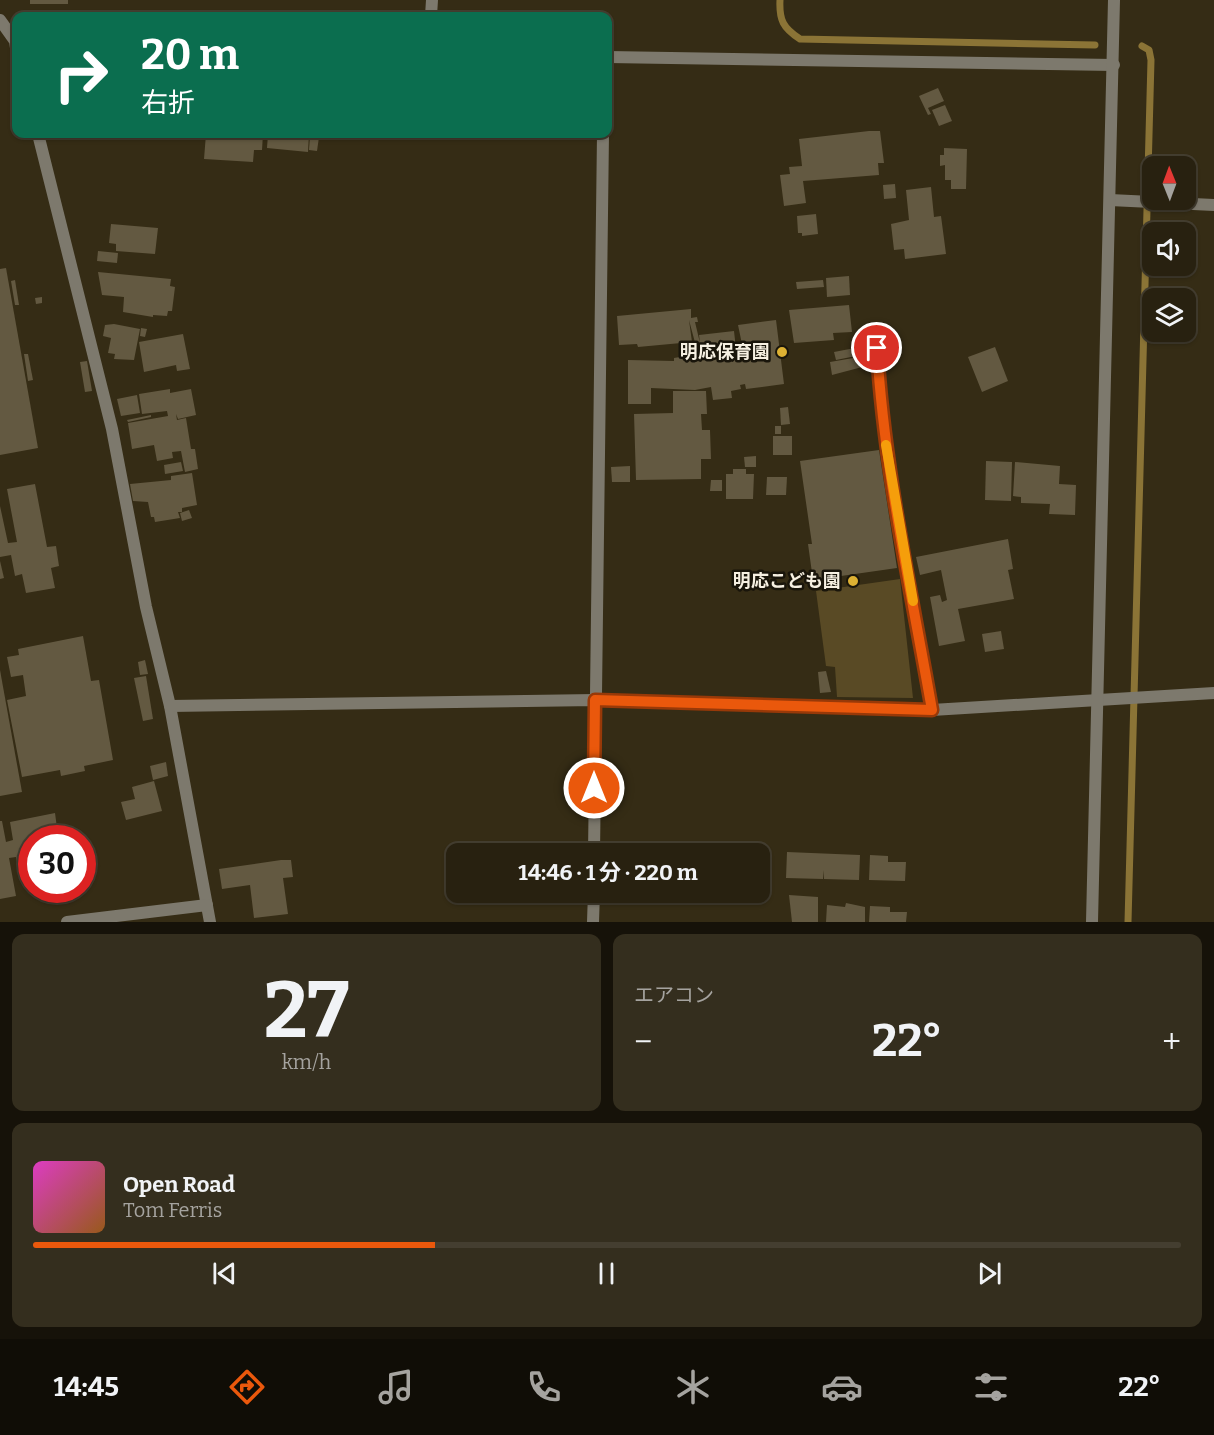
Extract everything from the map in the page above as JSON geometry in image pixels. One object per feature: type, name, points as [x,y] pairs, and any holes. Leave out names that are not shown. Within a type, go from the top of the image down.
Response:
[{"type":"street","points":[[1092,922],[1114,0]]},
{"type":"street","points":[[1,23],[12,38]]},
{"type":"street","points":[[612,57],[1114,64]]},
{"type":"street","points":[[39,138],[112,429],[146,607],[170,706],[210,922]]},
{"type":"street","points":[[594,843],[603,138]]},
{"type":"street","points":[[1110,200],[1214,205]]},
{"type":"street","points":[[877,348],[880,403],[932,710]]},
{"type":"street","points":[[170,706],[595,700],[932,710],[1098,702],[1214,693]]},
{"type":"street","points":[[593,922],[594,903]]},
{"type":"street","points":[[66,922],[207,905]]},
{"type":"shaded area","points":[[900,579],[913,698],[837,697],[835,667],[826,666],[816,591]]},
{"type":"building","points":[[30,0],[68,0],[68,4],[30,4]]},
{"type":"building","points":[[938,88],[944,101],[928,108],[931,114],[928,115],[919,96]]},
{"type":"building","points":[[945,105],[952,121],[939,126],[932,110]]},
{"type":"building","points":[[880,131],[884,163],[878,163],[879,175],[803,181],[806,203],[784,206],[780,175],[790,174],[789,167],[802,166],[799,139]]},
{"type":"building","points":[[206,138],[263,138],[262,150],[254,150],[253,162],[204,159]]},
{"type":"building","points":[[268,138],[309,138],[308,152],[267,148]]},
{"type":"building","points":[[310,138],[319,138],[317,151],[309,150]]},
{"type":"building","points":[[944,148],[967,149],[966,189],[951,189],[951,180],[945,180],[945,165],[940,166],[940,155],[944,155]]},
{"type":"building","points":[[895,184],[896,198],[884,199],[883,185]]},
{"type":"building","points":[[931,187],[934,217],[941,216],[946,254],[905,259],[904,249],[894,250],[891,224],[909,220],[906,190]]},
{"type":"building","points":[[816,214],[818,234],[802,236],[802,233],[798,233],[797,216]]},
{"type":"building","points":[[111,224],[158,228],[155,254],[116,251],[116,244],[109,243]]},
{"type":"building","points":[[98,251],[118,253],[117,263],[97,261]]},
{"type":"building","points":[[6,268],[38,448],[0,455],[0,269]]},
{"type":"building","points":[[98,272],[171,279],[170,286],[175,287],[172,311],[168,311],[167,316],[153,315],[153,317],[123,312],[124,297],[102,295]]},
{"type":"building","points":[[849,276],[850,295],[827,297],[826,278]]},
{"type":"building","points":[[15,280],[19,305],[15,305],[11,281]]},
{"type":"building","points":[[823,280],[824,287],[797,289],[796,282]]},
{"type":"building","points":[[42,297],[42,303],[36,304],[35,298]]},
{"type":"building","points":[[849,305],[852,332],[833,333],[834,340],[794,343],[789,310]]},
{"type":"building","points":[[691,309],[691,318],[697,317],[698,322],[695,322],[700,343],[699,335],[734,331],[736,349],[743,349],[738,325],[776,320],[784,384],[746,389],[745,384],[740,385],[741,389],[731,391],[732,398],[713,400],[711,387],[695,390],[651,388],[651,404],[628,404],[628,360],[674,361],[674,358],[698,354],[689,320],[692,342],[638,347],[637,344],[619,345],[617,316]]},
{"type":"building","points":[[114,324],[140,329],[134,360],[114,359],[115,354],[108,353],[111,338],[103,336],[105,325]]},
{"type":"building","points":[[141,328],[147,329],[145,337],[140,336]]},
{"type":"building","points":[[183,334],[190,369],[177,371],[176,365],[144,372],[139,342]]},
{"type":"building","points":[[860,347],[861,355],[836,360],[834,352]]},
{"type":"building","points":[[995,347],[1008,381],[982,392],[968,357]]},
{"type":"building","points":[[24,354],[28,354],[33,380],[28,381]]},
{"type":"building","points":[[865,356],[866,366],[832,375],[830,362]]},
{"type":"building","points":[[87,361],[92,391],[85,392],[80,362]]},
{"type":"building","points":[[170,389],[170,393],[191,389],[196,415],[178,419],[176,414],[177,420],[186,418],[191,449],[195,449],[198,469],[185,472],[181,451],[172,452],[173,458],[157,461],[154,445],[132,449],[128,423],[168,416],[167,411],[142,414],[139,394]]},
{"type":"building","points":[[673,391],[706,391],[707,414],[701,414],[702,430],[710,430],[711,459],[701,459],[701,479],[636,480],[634,414],[673,413]]},
{"type":"building","points":[[137,395],[140,413],[121,416],[117,399]]},
{"type":"building","points":[[788,407],[790,424],[781,425],[780,408]]},
{"type":"building","points":[[151,415],[151,417],[128,422],[127,420]]},
{"type":"building","points":[[775,426],[781,426],[781,434],[775,434]]},
{"type":"building","points":[[773,436],[792,436],[792,455],[773,455]]},
{"type":"building","points":[[879,450],[897,568],[813,580],[808,544],[812,544],[800,461]]},
{"type":"building","points":[[756,456],[756,467],[745,467],[744,457]]},
{"type":"building","points":[[986,461],[1012,462],[1011,501],[985,500]]},
{"type":"building","points":[[181,462],[183,471],[165,474],[164,465]]},
{"type":"building","points":[[1015,462],[1060,466],[1059,484],[1076,485],[1075,515],[1049,514],[1050,504],[1021,503],[1021,497],[1013,496]]},
{"type":"building","points":[[630,466],[630,482],[612,482],[611,467]]},
{"type":"building","points":[[733,469],[746,469],[746,474],[754,474],[753,499],[726,499],[726,474],[733,474]]},
{"type":"building","points":[[192,473],[197,505],[182,508],[182,512],[178,512],[180,518],[155,522],[154,517],[151,517],[148,502],[133,501],[130,484],[171,480],[171,476]]},
{"type":"building","points":[[767,477],[787,477],[786,495],[766,495]]},
{"type":"building","points":[[711,480],[722,480],[722,491],[710,491]]},
{"type":"building","points":[[35,484],[47,547],[56,546],[59,566],[51,568],[55,588],[26,593],[22,574],[15,576],[11,555],[0,557],[0,506],[8,543],[17,542],[7,489]]},
{"type":"building","points":[[189,510],[192,518],[182,521],[180,513]]},
{"type":"building","points":[[1008,539],[1013,569],[1008,570],[1014,599],[958,609],[965,641],[939,646],[930,597],[940,595],[942,602],[947,600],[941,570],[920,575],[916,557]]},
{"type":"building","points":[[0,561],[4,578],[0,579]]},
{"type":"building","points":[[1001,631],[1004,649],[985,652],[982,634]]},
{"type":"building","points":[[83,636],[91,681],[99,680],[113,760],[84,766],[85,771],[61,776],[60,770],[22,777],[7,700],[26,696],[23,675],[11,677],[7,657],[19,655],[18,649]]},
{"type":"building","points":[[145,660],[148,674],[140,675],[138,662]]},
{"type":"building","points":[[0,670],[22,792],[0,796]]},
{"type":"building","points":[[826,671],[831,692],[820,693],[818,672]]},
{"type":"building","points":[[146,676],[153,719],[143,721],[134,678]]},
{"type":"building","points":[[166,762],[168,776],[153,780],[150,766]]},
{"type":"building","points":[[154,781],[162,811],[126,820],[121,802],[135,799],[132,787]]},
{"type":"building","points":[[55,813],[57,825],[18,825],[18,864],[16,857],[9,858],[16,896],[0,899],[0,821],[2,821],[6,842],[13,840],[10,822]]},
{"type":"building","points":[[787,852],[860,855],[859,880],[824,879],[823,870],[823,879],[786,878]]},
{"type":"building","points":[[870,855],[888,856],[888,862],[906,862],[905,881],[869,880]]},
{"type":"building","points":[[291,860],[293,877],[283,878],[288,914],[254,918],[250,885],[222,889],[219,869]]},
{"type":"building","points":[[789,895],[818,897],[818,922],[792,922]]},
{"type":"building","points":[[846,903],[865,907],[865,922],[826,922],[827,905],[845,907]]},
{"type":"building","points":[[870,906],[890,907],[890,912],[907,912],[906,922],[869,922]]},
{"type":"waterway","points":[[780,0],[783,23],[800,39],[1095,45]]},
{"type":"waterway","points":[[1128,922],[1151,60],[1149,50],[1142,46]]},
{"type":"slow traffic","points":[[886,445],[913,601]]},
{"type":"place","name":"明応保育園","points":[[782,352]]},
{"type":"place","name":"明応こども園","points":[[853,581]]},
{"type":"route","points":[[594,788],[595,700],[932,710],[880,403],[877,348]]}]
